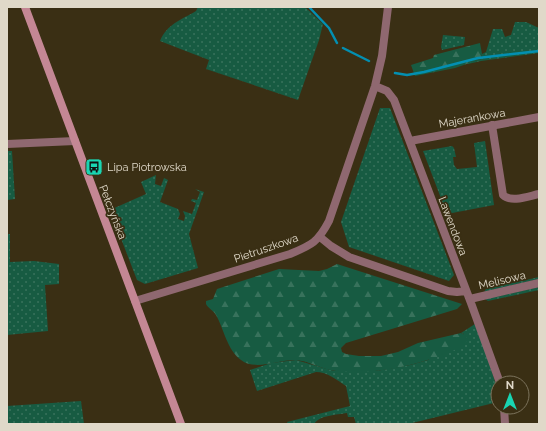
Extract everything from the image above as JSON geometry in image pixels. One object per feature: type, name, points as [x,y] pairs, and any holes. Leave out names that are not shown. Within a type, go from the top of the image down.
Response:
[{"type":"main road","name":"Pełczyńska","points":[[25,7],[181,424]]},
{"type":"street","points":[[388,7],[380,64],[375,86],[329,221],[320,237],[349,257],[448,291],[466,291]]},
{"type":"street","name":"Lawendowa","points":[[375,86],[387,91],[391,95],[470,299],[497,375]]},
{"type":"street","name":"Majerankowa","points":[[410,141],[539,117]]},
{"type":"street","points":[[492,125],[504,197],[511,199],[539,194]]},
{"type":"street","points":[[7,144],[75,140]]},
{"type":"street","name":"Pietruszkowa","points":[[135,301],[290,254],[311,244],[320,237]]},
{"type":"street","name":"Melisowa","points":[[470,299],[539,283]]},
{"type":"green space","points":[[198,7],[305,7],[323,24],[298,100],[206,69],[209,60],[160,41],[166,30],[196,11]]},
{"type":"green space","points":[[515,22],[526,22],[539,28],[539,53],[468,64],[481,59],[482,54],[486,52],[493,29],[502,29],[505,37],[511,35]]},
{"type":"green space","points":[[443,35],[465,37],[464,45],[442,50]]},
{"type":"green space","points":[[480,43],[482,54],[481,59],[455,68],[415,76],[411,65],[433,58],[434,55]]},
{"type":"green space","points":[[380,108],[390,108],[454,275],[449,281],[349,247],[341,222]]},
{"type":"green space","points":[[485,141],[494,205],[447,214],[423,151],[452,146],[456,157],[453,157],[454,165],[457,169],[477,167],[474,143]]},
{"type":"green space","points":[[7,151],[12,151],[15,199],[7,200]]},
{"type":"green space","points":[[156,175],[155,184],[161,186],[164,178],[168,180],[160,202],[178,209],[180,214],[178,219],[184,221],[185,216],[183,211],[192,214],[196,203],[191,201],[192,199],[197,200],[200,192],[195,189],[204,192],[189,234],[198,268],[145,284],[137,280],[110,210],[146,194],[141,182]]},
{"type":"green space","points":[[7,234],[10,234],[10,262],[34,261],[59,264],[59,284],[45,285],[48,331],[7,335]]},
{"type":"green space","points":[[337,264],[462,304],[457,309],[346,343],[341,348],[342,352],[359,356],[381,356],[398,352],[418,343],[461,333],[466,336],[466,343],[443,355],[404,366],[377,371],[336,371],[299,360],[253,365],[241,360],[232,351],[216,315],[206,304],[206,301],[213,299],[217,289],[279,269],[319,271]]},
{"type":"green space","points":[[539,277],[539,279],[484,292],[486,289]]},
{"type":"green space","points":[[539,287],[539,290],[488,301],[485,299]]},
{"type":"green space","points":[[475,324],[493,375],[490,375],[490,404],[408,424],[356,424],[354,417],[348,417],[347,413],[324,417],[314,424],[288,424],[287,422],[350,406],[346,386],[328,375],[316,372],[257,391],[250,370],[271,363],[296,360],[334,371],[376,371],[428,360],[464,334],[461,333]]},
{"type":"green space","points":[[81,401],[84,424],[7,424],[7,406]]},
{"type":"waterway","points":[[309,7],[329,28],[337,43]]},
{"type":"waterway","points":[[343,48],[369,61]]},
{"type":"waterway","points":[[395,73],[407,75],[478,58],[539,51]]},
{"type":"place","name":"Lipa Piotrowska","points":[[94,167]]}]
